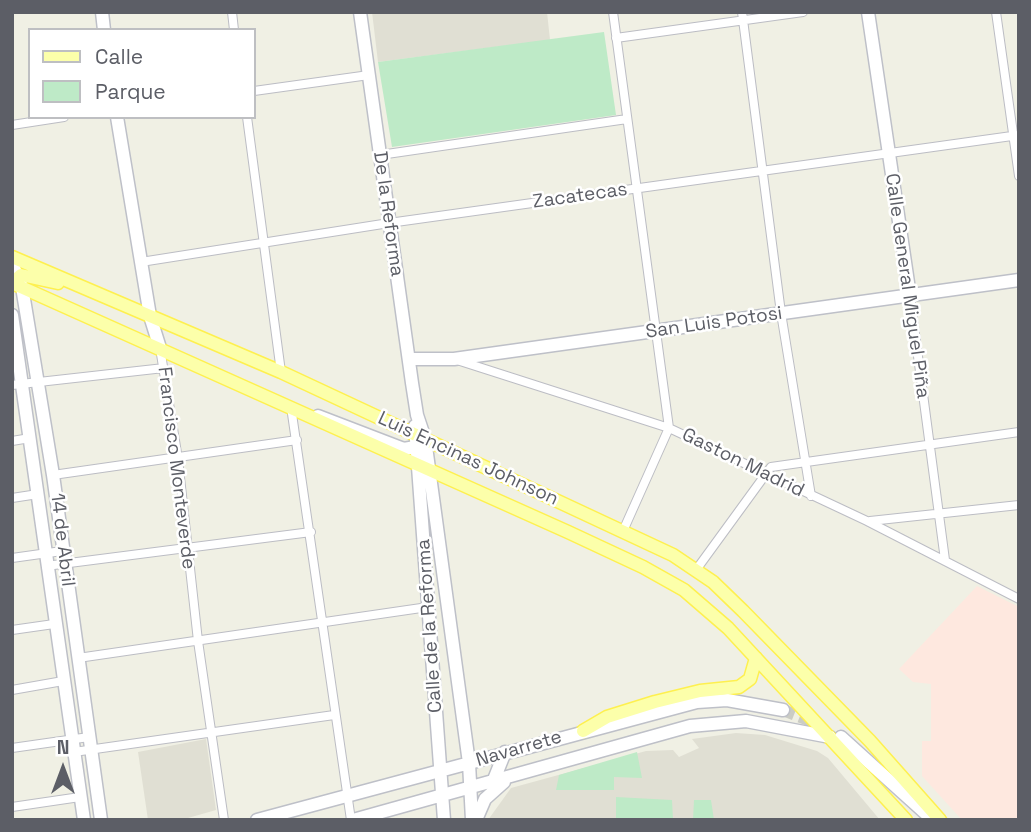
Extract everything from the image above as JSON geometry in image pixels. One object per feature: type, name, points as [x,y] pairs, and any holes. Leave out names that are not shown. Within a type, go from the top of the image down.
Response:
[{"type":"main road","name":"De la Reforma","points":[[360,12],[417,415],[418,439]]},
{"type":"main road","name":"Calle General Miguel Piña","points":[[868,12],[910,296]]},
{"type":"main road","name":"Francisco Monteverde","points":[[117,119],[150,316],[160,348]]},
{"type":"main road","name":"Luis Encinas Johnson","points":[[12,257],[281,372],[418,439],[623,531],[696,570],[743,611],[870,741],[940,820]]},
{"type":"main road","name":"14 de Abril","points":[[12,263],[38,382],[53,475],[101,820]]},
{"type":"main road","points":[[16,283],[28,276],[79,286]]},
{"type":"main road","name":"San Luis Potosi","points":[[409,359],[454,359],[1019,280]]},
{"type":"main road","name":"Luis Encinas Johnson","points":[[16,283],[643,567],[684,590],[706,607],[835,737],[906,820]]},
{"type":"main road","name":"14 de Abril","points":[[13,322],[18,384],[30,438],[54,624],[84,820]]},
{"type":"main road","points":[[296,410],[329,418],[404,449],[418,439]]},
{"type":"main road","name":"Calle de la Reforma","points":[[418,439],[416,466],[444,820]]},
{"type":"main road","name":"Calle de la Reforma","points":[[418,439],[429,471],[469,763],[474,820]]},
{"type":"main road","points":[[536,518],[549,496]]},
{"type":"main road","points":[[583,731],[607,717],[655,702],[700,691],[739,687],[750,679],[756,658]]},
{"type":"main road","name":"Navarrete","points":[[257,820],[697,702],[727,700],[783,710]]},
{"type":"main road","name":"Navarrete","points":[[352,820],[707,723],[767,723],[835,737],[933,820]]},
{"type":"main road","points":[[493,782],[505,752]]},
{"type":"main road","points":[[474,820],[491,793],[518,775]]},
{"type":"street","points":[[613,12],[654,331],[670,428],[623,531]]},
{"type":"street","points":[[616,38],[742,17],[803,12]]},
{"type":"street","points":[[996,12],[1016,135],[1019,176]]},
{"type":"street","points":[[742,17],[781,313],[811,496]]},
{"type":"street","points":[[256,91],[369,75]]},
{"type":"street","points":[[12,125],[51,119]]},
{"type":"street","points":[[247,119],[281,372]]},
{"type":"street","points":[[380,155],[627,119]]},
{"type":"street","name":"Zacatecas","points":[[141,262],[264,241],[1016,135]]},
{"type":"street","name":"Calle General Miguel Piña","points":[[910,296],[945,560]]},
{"type":"street","name":"Francisco Monteverde","points":[[160,348],[178,459],[198,641],[224,820]]},
{"type":"street","name":"Gaston Madrid","points":[[454,359],[670,428],[867,521],[1019,599]]},
{"type":"street","points":[[18,384],[164,368]]},
{"type":"street","points":[[296,410],[297,440],[334,715],[352,820]]},
{"type":"street","points":[[696,570],[764,473],[771,467],[1019,432]]},
{"type":"street","points":[[12,441],[30,438]]},
{"type":"street","points":[[53,475],[297,440]]},
{"type":"street","points":[[12,498],[38,494]]},
{"type":"street","points":[[867,521],[939,516],[1019,505]]},
{"type":"street","points":[[12,558],[46,560],[64,565],[311,532]]},
{"type":"street","points":[[46,560],[62,551]]},
{"type":"street","points":[[78,658],[428,607]]},
{"type":"street","points":[[12,631],[54,624]]},
{"type":"street","points":[[12,690],[63,681]]},
{"type":"street","points":[[12,748],[72,738],[90,743],[211,732],[334,715]]},
{"type":"street","points":[[74,752],[90,743]]},
{"type":"street","points":[[12,807],[80,797]]},
{"type":"shaded area","points":[[372,12],[547,12],[550,40],[378,62]]},
{"type":"shaded area","points":[[977,586],[1019,607],[1019,820],[962,820],[922,776],[922,741],[931,741],[931,684],[913,682],[899,669]]},
{"type":"shaded area","points":[[736,733],[765,735],[817,751],[828,758],[880,820],[488,820],[511,788],[646,751],[673,750],[679,757],[699,748],[692,739]]},
{"type":"shaded area","points":[[206,739],[216,810],[181,820],[148,820],[138,752]]},
{"type":"green space","points":[[604,32],[616,115],[392,147],[378,62]]},
{"type":"green space","points":[[637,752],[642,778],[614,777],[614,790],[556,790],[559,775]]},
{"type":"green space","points":[[616,797],[672,800],[673,819],[693,820],[616,818]]},
{"type":"green space","points":[[694,800],[711,800],[714,820],[693,820]]},
{"type":"tunnel","points":[[783,710],[816,723]]}]
